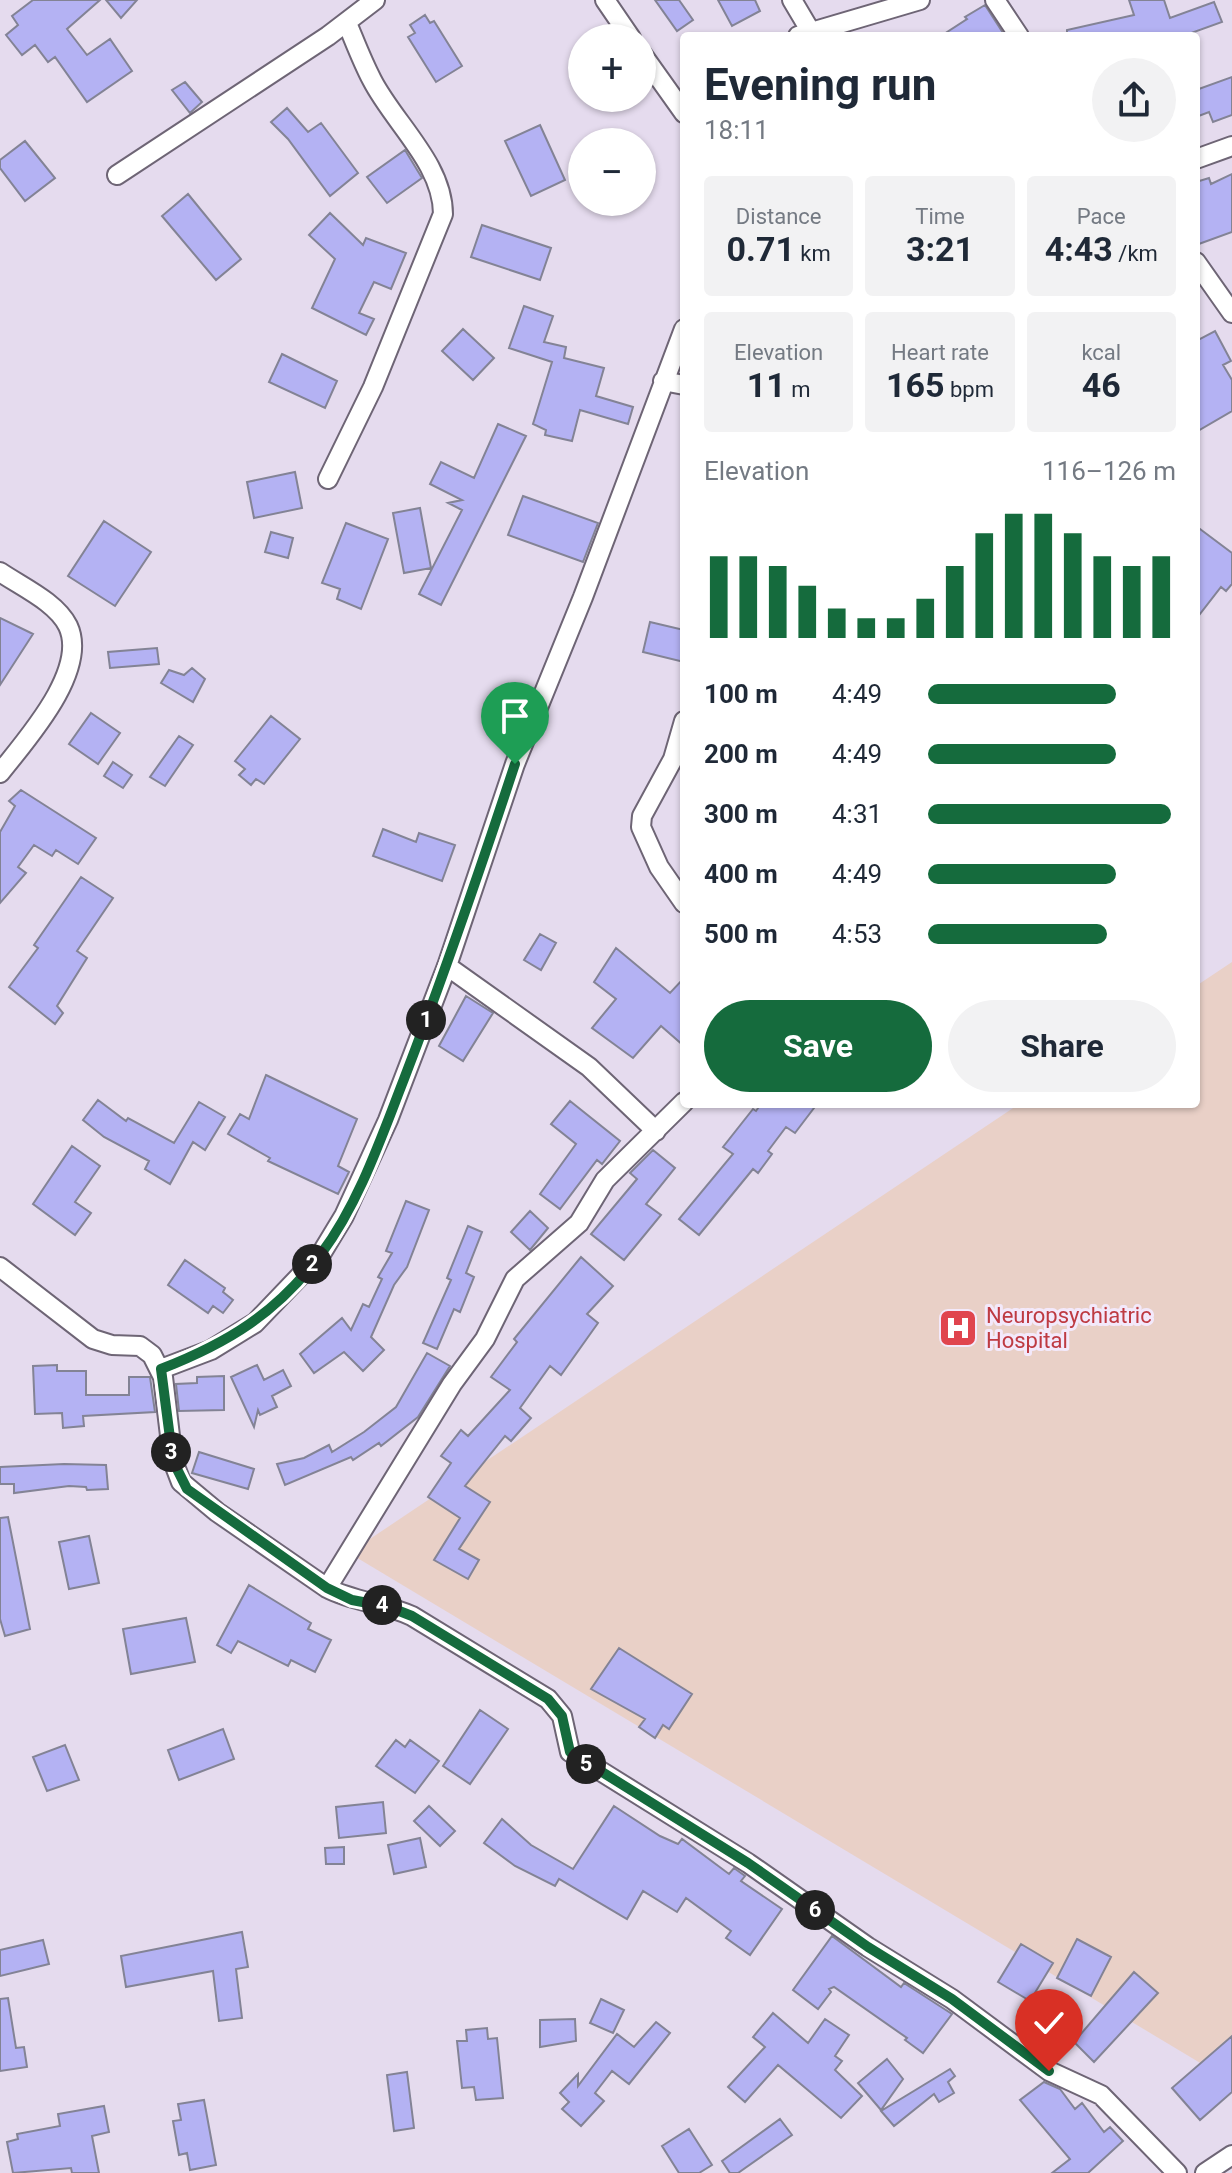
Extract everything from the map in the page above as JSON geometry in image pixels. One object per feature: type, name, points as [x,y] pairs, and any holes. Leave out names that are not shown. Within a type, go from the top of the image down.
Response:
[{"type":"street","points":[[117,175],[347,23],[375,0]]},
{"type":"street","points":[[605,0],[621,24]]},
{"type":"street","points":[[792,0],[803,32]]},
{"type":"street","points":[[811,32],[918,0]]},
{"type":"street","points":[[995,0],[1016,32]]},
{"type":"street","points":[[328,479],[373,387],[443,214],[443,196],[435,178],[372,80],[347,23]]},
{"type":"street","points":[[656,68],[678,91]]},
{"type":"street","points":[[1200,158],[1232,146]]},
{"type":"street","points":[[1200,268],[1232,313]]},
{"type":"street","points":[[161,1369],[211,1350],[255,1323],[321,1254],[367,1171],[447,966],[515,764],[583,597],[680,339]]},
{"type":"street","points":[[663,381],[680,384]]},
{"type":"street","points":[[0,572],[60,615],[68,626],[72,643],[71,659],[51,708],[0,773]]},
{"type":"street","points":[[680,735],[673,759],[642,816],[641,827],[659,867],[680,897]]},
{"type":"street","points":[[447,966],[589,1067],[656,1131]]},
{"type":"street","points":[[327,1588],[452,1384],[485,1339],[515,1279],[579,1223],[605,1180],[680,1106]]},
{"type":"street","points":[[0,1267],[71,1318],[93,1339],[112,1345],[140,1346],[152,1355],[161,1369],[173,1461],[181,1482],[217,1512],[327,1588],[352,1600],[389,1607],[412,1616],[548,1699],[562,1716],[570,1752],[748,1863],[868,1947],[952,1999],[1049,2071],[1101,2095],[1177,2173]]},
{"type":"street","points":[[1205,2173],[1232,2155]]},
{"type":"shaded area","name":"Neuropsychiatric Hospital","points":[[1232,962],[1232,2082],[349,1553],[1013,1108],[1200,1108],[1200,983]]},
{"type":"building","points":[[33,0],[100,0],[67,29],[87,55],[110,39],[132,71],[87,102],[55,57],[48,62],[35,45],[22,55],[6,35],[18,25],[12,16]]},
{"type":"building","points":[[106,0],[137,0],[121,18]]},
{"type":"building","points":[[655,0],[679,0],[693,20],[677,31]]},
{"type":"building","points":[[718,0],[755,0],[760,11],[732,26]]},
{"type":"building","points":[[1129,0],[1164,0],[1170,18],[1214,2],[1222,22],[1194,32],[1067,32],[1134,15]]},
{"type":"building","points":[[985,5],[1002,32],[947,32],[967,19],[965,17]]},
{"type":"building","points":[[425,15],[430,23],[434,21],[462,66],[436,82],[408,37],[415,33],[410,25]]},
{"type":"building","points":[[1232,77],[1232,115],[1213,122],[1209,112],[1200,115],[1200,89]]},
{"type":"building","points":[[185,82],[202,102],[190,113],[172,90]]},
{"type":"building","points":[[287,108],[308,132],[321,123],[358,173],[330,196],[288,139],[271,122]]},
{"type":"building","points":[[540,125],[565,180],[531,196],[505,141]]},
{"type":"building","points":[[25,141],[55,178],[25,201],[0,168],[0,160]]},
{"type":"building","points":[[405,150],[422,178],[387,203],[367,177]]},
{"type":"building","points":[[1232,174],[1232,232],[1200,244],[1200,181],[1209,178],[1211,184]]},
{"type":"building","points":[[188,194],[241,259],[216,280],[162,216]]},
{"type":"building","points":[[330,213],[363,245],[366,238],[406,253],[391,289],[374,282],[359,313],[374,319],[366,335],[312,308],[335,259],[309,235]]},
{"type":"building","points":[[482,225],[551,248],[540,280],[471,257]]},
{"type":"building","points":[[524,306],[553,316],[544,342],[566,347],[564,358],[604,368],[596,396],[633,407],[628,424],[580,410],[572,441],[545,435],[546,430],[533,424],[552,362],[509,348]]},
{"type":"building","points":[[463,329],[494,358],[473,380],[442,351]]},
{"type":"building","points":[[1215,331],[1231,361],[1223,365],[1232,380],[1232,411],[1200,430],[1200,339]]},
{"type":"building","points":[[282,354],[337,381],[325,408],[269,382]]},
{"type":"building","points":[[498,424],[526,436],[441,605],[419,594],[462,510],[448,503],[462,500],[430,484],[441,462],[474,478]]},
{"type":"building","points":[[295,472],[302,508],[254,518],[247,482]]},
{"type":"building","points":[[523,496],[598,523],[583,562],[508,535]]},
{"type":"building","points":[[420,508],[431,568],[404,573],[393,513]]},
{"type":"building","points":[[104,521],[151,552],[115,606],[68,576]]},
{"type":"building","points":[[346,523],[388,539],[361,609],[337,599],[340,589],[322,583]]},
{"type":"building","points":[[1200,529],[1232,553],[1232,584],[1226,591],[1221,587],[1200,614]]},
{"type":"building","points":[[271,532],[293,538],[288,558],[265,552]]},
{"type":"building","points":[[0,618],[33,634],[0,685]]},
{"type":"building","points":[[650,622],[680,629],[680,661],[643,652]]},
{"type":"building","points":[[157,648],[159,664],[110,668],[108,652]]},
{"type":"building","points":[[192,668],[205,679],[193,702],[161,683],[169,670],[184,675]]},
{"type":"building","points":[[91,713],[120,733],[98,764],[69,744]]},
{"type":"building","points":[[271,716],[300,739],[264,784],[256,779],[251,785],[239,775],[245,769],[235,761]]},
{"type":"building","points":[[179,736],[193,745],[165,786],[150,777]]},
{"type":"building","points":[[113,762],[132,775],[123,788],[104,776]]},
{"type":"building","points":[[21,790],[96,838],[78,864],[56,850],[52,856],[34,845],[18,867],[26,873],[0,903],[0,832],[15,806],[9,801]]},
{"type":"building","points":[[383,829],[416,842],[419,833],[455,845],[442,881],[373,856]]},
{"type":"building","points":[[81,877],[113,898],[77,951],[87,958],[57,1006],[63,1013],[55,1024],[9,987],[38,948],[34,945]]},
{"type":"building","points":[[540,934],[556,943],[541,970],[524,960]]},
{"type":"building","points":[[616,948],[670,993],[680,982],[680,1043],[661,1026],[633,1058],[592,1028],[616,999],[594,982]]},
{"type":"building","points":[[466,996],[493,1013],[463,1061],[439,1046]]},
{"type":"building","points":[[266,1075],[357,1119],[338,1166],[349,1172],[338,1194],[268,1161],[270,1158],[228,1134],[240,1114],[249,1119]]},
{"type":"building","points":[[98,1100],[126,1121],[128,1118],[174,1143],[199,1102],[225,1117],[205,1150],[193,1142],[170,1184],[145,1169],[149,1161],[104,1137],[83,1120]]},
{"type":"building","points":[[570,1101],[620,1141],[602,1164],[597,1160],[560,1209],[540,1194],[576,1144],[551,1124]]},
{"type":"building","points":[[758,1108],[814,1108],[795,1133],[786,1127],[768,1151],[772,1154],[758,1173],[753,1169],[699,1235],[679,1219],[733,1154],[723,1147],[753,1109],[756,1111]]},
{"type":"building","points":[[72,1146],[100,1166],[75,1202],[91,1213],[75,1235],[33,1204]]},
{"type":"building","points":[[653,1150],[675,1168],[646,1204],[661,1215],[624,1260],[591,1234],[637,1179],[630,1173]]},
{"type":"building","points":[[406,1201],[429,1210],[407,1267],[394,1285],[371,1337],[384,1350],[363,1371],[344,1352],[314,1373],[300,1354],[342,1318],[351,1330],[363,1304],[369,1307],[382,1279],[378,1277],[392,1253],[386,1251]]},
{"type":"building","points":[[530,1211],[548,1228],[530,1250],[511,1232]]},
{"type":"building","points":[[468,1226],[482,1232],[466,1273],[474,1277],[460,1312],[454,1309],[437,1349],[423,1343],[451,1280],[447,1278]]},
{"type":"building","points":[[581,1257],[613,1286],[587,1314],[598,1323],[561,1375],[550,1366],[520,1408],[531,1418],[511,1441],[505,1436],[465,1486],[490,1502],[459,1549],[479,1560],[468,1579],[434,1560],[460,1518],[428,1497],[451,1463],[441,1456],[461,1430],[468,1436],[510,1390],[491,1377],[517,1342],[514,1339]]},
{"type":"building","points":[[185,1260],[225,1288],[223,1292],[233,1300],[223,1313],[213,1306],[208,1313],[168,1285]]},
{"type":"building","points":[[427,1353],[450,1366],[418,1417],[381,1446],[379,1443],[353,1460],[351,1457],[285,1485],[277,1464],[304,1458],[329,1445],[332,1452],[364,1432],[396,1407]]},
{"type":"building","points":[[57,1365],[57,1371],[86,1371],[86,1395],[129,1395],[129,1377],[150,1377],[155,1412],[83,1416],[84,1426],[63,1428],[62,1413],[35,1414],[33,1366]]},
{"type":"building","points":[[257,1365],[264,1380],[283,1370],[291,1386],[272,1396],[277,1407],[260,1415],[258,1410],[254,1427],[231,1377]]},
{"type":"building","points":[[224,1376],[224,1410],[179,1411],[176,1384],[197,1383],[197,1377]]},
{"type":"building","points":[[199,1452],[254,1469],[248,1489],[192,1473]]},
{"type":"building","points":[[106,1465],[108,1489],[87,1490],[86,1487],[69,1486],[14,1493],[14,1484],[0,1484],[0,1467]]},
{"type":"building","points":[[8,1517],[30,1629],[5,1636],[0,1619],[0,1518]]},
{"type":"building","points":[[89,1536],[99,1583],[69,1589],[59,1542]]},
{"type":"building","points":[[249,1585],[311,1623],[308,1629],[331,1640],[315,1672],[291,1660],[288,1666],[238,1641],[231,1653],[217,1645]]},
{"type":"building","points":[[186,1618],[195,1662],[131,1674],[123,1629]]},
{"type":"building","points":[[619,1648],[692,1694],[669,1729],[663,1725],[655,1738],[639,1727],[645,1719],[591,1689]]},
{"type":"building","points":[[480,1710],[508,1729],[470,1784],[443,1766]]},
{"type":"building","points":[[223,1729],[234,1759],[179,1780],[168,1750]]},
{"type":"building","points":[[396,1740],[405,1747],[410,1740],[439,1761],[415,1793],[376,1766]]},
{"type":"building","points":[[65,1745],[79,1780],[47,1791],[33,1757]]},
{"type":"building","points":[[383,1802],[386,1833],[339,1838],[336,1807]]},
{"type":"building","points":[[429,1806],[455,1831],[440,1846],[414,1821]]},
{"type":"building","points":[[614,1806],[660,1836],[678,1844],[682,1839],[729,1874],[734,1868],[745,1876],[741,1881],[782,1909],[750,1955],[726,1938],[731,1931],[686,1898],[677,1912],[643,1891],[627,1919],[559,1879],[555,1886],[515,1866],[484,1843],[502,1819],[531,1845],[573,1869]]},
{"type":"building","points":[[420,1838],[426,1867],[394,1874],[388,1845]]},
{"type":"building","points":[[344,1847],[344,1864],[326,1864],[325,1848]]},
{"type":"building","points":[[242,1932],[248,1967],[236,1969],[242,2018],[219,2021],[213,1971],[126,1987],[121,1956]]},
{"type":"building","points":[[832,1936],[901,1987],[904,1983],[952,2014],[923,2053],[905,2040],[907,2038],[834,1987],[829,1989],[831,1992],[818,2009],[793,1990]]},
{"type":"building","points":[[1077,1939],[1111,1957],[1091,1996],[1057,1978]]},
{"type":"building","points":[[43,1940],[49,1964],[0,1976],[0,1950]]},
{"type":"building","points":[[1021,1944],[1053,1963],[1030,2001],[998,1982]]},
{"type":"building","points":[[1134,1972],[1158,1993],[1094,2062],[1074,2042]]},
{"type":"building","points":[[8,1998],[16,2048],[24,2047],[27,2067],[0,2071],[0,1999]]},
{"type":"building","points":[[601,1999],[624,2010],[613,2033],[590,2023]]},
{"type":"building","points":[[773,2013],[808,2043],[825,2019],[849,2035],[835,2056],[842,2061],[835,2070],[862,2096],[841,2118],[778,2065],[745,2102],[728,2087],[765,2047],[753,2037]]},
{"type":"building","points":[[575,2019],[576,2041],[540,2047],[540,2020]]},
{"type":"building","points":[[656,2022],[670,2033],[629,2084],[612,2071],[595,2093],[604,2101],[581,2126],[562,2109],[569,2102],[560,2093],[578,2074],[578,2086],[617,2034],[634,2047]]},
{"type":"building","points":[[487,2028],[488,2039],[497,2038],[503,2098],[476,2100],[474,2087],[462,2088],[457,2041],[467,2041],[466,2030]]},
{"type":"building","points":[[1232,2036],[1232,2092],[1200,2120],[1172,2088]]},
{"type":"building","points":[[887,2059],[903,2079],[881,2110],[858,2083]]},
{"type":"building","points":[[950,2069],[955,2076],[948,2082],[954,2093],[939,2102],[934,2094],[894,2126],[881,2111]]},
{"type":"building","points":[[407,2072],[414,2128],[394,2131],[387,2075]]},
{"type":"building","points":[[1044,2082],[1060,2089],[1075,2109],[1082,2103],[1104,2132],[1110,2127],[1123,2141],[1088,2173],[1052,2173],[1070,2159],[1020,2100]]},
{"type":"building","points":[[204,2100],[216,2165],[190,2170],[187,2153],[179,2155],[173,2121],[181,2120],[178,2104]]},
{"type":"building","points":[[104,2106],[109,2132],[92,2136],[99,2173],[72,2173],[71,2168],[13,2173],[7,2142],[18,2139],[17,2134],[60,2126],[58,2114]]},
{"type":"building","points":[[780,2119],[792,2135],[738,2173],[730,2173],[722,2161]]},
{"type":"building","points":[[689,2129],[712,2165],[699,2173],[679,2173],[662,2146]]},
{"type":"place","name":"Neuropsychiatric Hospital","points":[[958,1328]]},
{"type":"route","points":[[515,764],[447,966],[367,1171],[344,1216],[321,1254],[255,1323],[211,1350],[161,1369],[175,1469],[187,1489],[217,1512],[252,1532],[315,1580],[352,1600],[389,1607],[412,1616],[484,1663],[548,1699],[562,1716],[570,1752],[748,1863],[868,1947],[952,1999],[1049,2071]]}]
